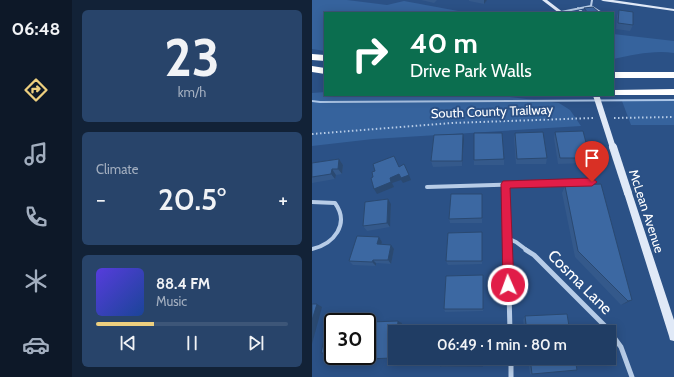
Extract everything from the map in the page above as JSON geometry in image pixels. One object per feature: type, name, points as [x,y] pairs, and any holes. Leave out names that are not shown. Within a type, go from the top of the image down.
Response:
[{"type":"highway","points":[[312,57],[324,58]]},
{"type":"highway","points":[[312,69],[324,70]]},
{"type":"highway","points":[[614,75],[674,75]]},
{"type":"highway","points":[[614,93],[674,92]]},
{"type":"street","points":[[545,0],[562,12]]},
{"type":"street","points":[[602,0],[674,10]]},
{"type":"street","name":"McLean Avenue","points":[[596,96],[674,336]]},
{"type":"street","points":[[428,187],[592,182]]},
{"type":"street","points":[[506,184],[510,325]]},
{"type":"street","points":[[312,202],[335,202],[341,209],[342,222],[337,234],[326,244],[312,250]]},
{"type":"street","name":"Cosma Lane","points":[[507,238],[516,242],[534,255],[607,328],[621,347],[632,377]]},
{"type":"street","points":[[511,365],[511,377]]},
{"type":"lane","points":[[591,6],[592,0]]},
{"type":"lane","points":[[562,12],[591,6],[602,12]]},
{"type":"lane","points":[[578,8],[582,12]]},
{"type":"path","points":[[612,118],[674,117]]},
{"type":"path","name":"South County Trailway","points":[[312,134],[382,126],[489,120],[597,118]]},
{"type":"shaded area","points":[[312,0],[347,0],[387,5],[404,1],[464,12],[324,12],[324,51],[312,49]]},
{"type":"shaded area","points":[[614,34],[674,41],[674,53],[666,52],[614,59]]},
{"type":"shaded area","points":[[324,92],[324,96],[502,96],[559,103],[570,110],[581,126],[373,139],[312,146],[312,93]]},
{"type":"shaded area","points":[[674,100],[674,125],[631,125],[622,101]]},
{"type":"building","points":[[593,7],[599,12],[587,12],[584,8]]},
{"type":"building","points":[[619,10],[633,12],[633,25],[618,23]]},
{"type":"building","points":[[583,131],[590,158],[560,158],[555,132]]},
{"type":"building","points":[[543,132],[547,158],[517,159],[515,133]]},
{"type":"building","points":[[474,133],[502,133],[504,159],[474,160]]},
{"type":"building","points":[[463,134],[462,161],[431,161],[434,135]]},
{"type":"building","points":[[394,156],[399,167],[404,164],[409,175],[401,178],[399,174],[390,178],[391,182],[374,189],[371,178],[373,177],[372,172],[375,171],[373,164]]},
{"type":"building","points":[[339,159],[338,169],[332,169],[331,174],[312,177],[312,163]]},
{"type":"building","points":[[601,184],[632,300],[628,301],[578,251],[565,186]]},
{"type":"building","points":[[451,194],[482,194],[482,218],[449,219]]},
{"type":"building","points":[[388,199],[387,223],[363,226],[365,202]]},
{"type":"building","points":[[482,232],[482,261],[446,261],[448,233]]},
{"type":"building","points":[[357,236],[379,237],[377,244],[391,245],[388,260],[373,260],[372,262],[349,261]]},
{"type":"building","points":[[483,275],[483,309],[444,309],[446,276]]},
{"type":"building","points":[[312,304],[317,304],[312,320]]},
{"type":"building","points":[[567,314],[569,325],[526,325],[525,316]]},
{"type":"building","points":[[398,321],[398,325],[388,325],[388,358],[376,359],[376,322]]},
{"type":"building","points":[[324,340],[324,353],[321,353]]},
{"type":"building","points":[[440,365],[483,365],[483,366]]},
{"type":"building","points":[[531,365],[576,365],[577,370],[532,374]]},
{"type":"waterway","points":[[312,101],[674,100]]},
{"type":"route","points":[[508,285],[506,184],[592,182]]}]
